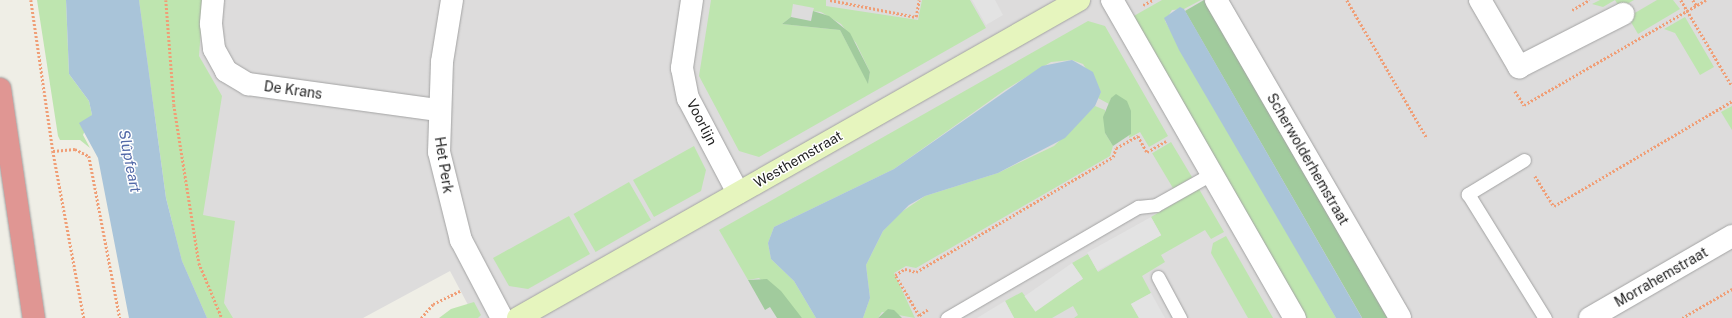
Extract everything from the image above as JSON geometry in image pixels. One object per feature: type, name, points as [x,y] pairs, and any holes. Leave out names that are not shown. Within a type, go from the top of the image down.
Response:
[{"type":"highway","points":[[0,89],[34,318]]},
{"type":"street","name":"De Krans","points":[[213,0],[211,24],[214,49],[226,70],[248,84],[438,110]]},
{"type":"street","name":"Het Perk","points":[[452,0],[438,110],[439,152],[448,195],[462,240],[502,318]]},
{"type":"street","name":"Voorlijn","points":[[692,0],[682,68],[688,98],[738,193]]},
{"type":"street","name":"Westhemstraat","points":[[518,318],[1079,0]]},
{"type":"street","points":[[1112,0],[1213,173],[1295,318]]},
{"type":"street","name":"Scherwolderhemstraat","points":[[1216,0],[1400,318]]},
{"type":"street","points":[[1480,0],[1519,67],[1623,14]]},
{"type":"street","name":"Morrahemstraat","points":[[1590,318],[1732,236]]},
{"type":"lane","points":[[1524,160],[1468,194],[1545,318]]},
{"type":"lane","points":[[947,318],[1138,207],[1156,205],[1213,173]]},
{"type":"lane","points":[[1158,277],[1180,318]]},
{"type":"path","points":[[31,0],[53,151],[84,318]]},
{"type":"path","points":[[166,0],[174,105],[198,263],[222,318]]},
{"type":"path","points":[[830,0],[916,17],[919,0]]},
{"type":"path","points":[[1347,0],[1427,138]]},
{"type":"path","points":[[1681,0],[1732,86]]},
{"type":"path","points":[[1693,0],[1697,6]]},
{"type":"path","points":[[1519,67],[1510,83],[1524,105],[1706,0]]},
{"type":"path","points":[[1524,160],[1554,206],[1732,101]]},
{"type":"path","points":[[932,314],[928,310],[918,317],[895,275],[905,269],[916,272],[1113,157],[1116,148],[1138,136],[1147,152],[1187,129]]},
{"type":"path","points":[[53,151],[75,149],[89,156],[120,318]]},
{"type":"path","points":[[422,318],[433,304],[484,285]]},
{"type":"path","points":[[1682,318],[1732,289]]},
{"type":"shaded area","points":[[136,0],[1732,0],[1732,318],[475,318],[450,271],[363,318],[188,318]]},
{"type":"shaded area","points":[[972,0],[995,0],[1003,15],[986,25]]},
{"type":"shaded area","points":[[1151,217],[1161,235],[1097,271],[1087,252]]},
{"type":"shaded area","points":[[1072,263],[1083,279],[1035,312],[1024,296]]},
{"type":"shaded area","points":[[1151,293],[1165,318],[1139,318],[1131,304]]},
{"type":"shaded area","points":[[1005,301],[1014,318],[977,318]]},
{"type":"green space","points":[[37,0],[66,0],[69,74],[89,101],[92,115],[83,135],[90,148],[80,140],[60,140],[58,136]]},
{"type":"green space","points":[[139,0],[203,0],[199,56],[222,96],[203,215],[235,221],[224,303],[233,318],[207,318],[182,261],[166,198]]},
{"type":"green space","points":[[711,0],[826,0],[826,6],[918,20],[922,0],[970,0],[986,28],[759,157],[739,151],[699,76]],"holes":[[[793,4],[814,8],[813,11],[821,12],[841,24],[856,43],[870,72],[868,83],[840,30],[782,24],[791,17]]]},
{"type":"green space","points":[[1162,0],[1201,0],[1184,9],[1172,10],[1165,21],[1336,318],[1306,318],[1132,17]]},
{"type":"green space","points":[[1204,0],[1388,318],[1362,318],[1185,11]]},
{"type":"green space","points":[[1600,0],[1615,0],[1603,7],[1592,4]]},
{"type":"green space","points":[[1615,0],[1634,0],[1620,8]]},
{"type":"green space","points":[[1657,0],[1673,0],[1680,9],[1638,34],[1628,17]]},
{"type":"green space","points":[[813,11],[829,16],[850,33],[870,72],[868,84],[840,30],[782,24],[791,17],[811,21]]},
{"type":"green space","points":[[1685,17],[1714,67],[1700,75],[1675,33],[1664,29]]},
{"type":"green space","points":[[1088,21],[1105,26],[1168,136],[1149,147],[1140,132],[1129,138],[1131,116],[1111,98],[1109,104],[1098,98],[1101,92],[1083,64],[1072,60],[1051,62],[1005,90],[894,169],[774,227],[768,243],[771,259],[794,281],[816,318],[802,318],[759,278],[748,280],[719,230]]},
{"type":"green space","points":[[1116,94],[1127,101],[1131,111],[1131,134],[1113,146],[1105,133],[1103,117],[1111,98]]},
{"type":"green space","points":[[1095,106],[1105,110],[1105,133],[1113,146],[1110,156],[916,268],[906,266],[894,273],[915,318],[882,312],[878,318],[863,318],[870,298],[866,265],[883,231],[900,213],[925,196],[998,173],[1054,146]]},
{"type":"green space","points":[[1732,106],[1732,130],[1721,112]]},
{"type":"green space","points":[[1171,142],[1192,177],[1173,188],[1152,153]]},
{"type":"green space","points":[[694,146],[706,170],[701,191],[654,217],[633,180]]},
{"type":"green space","points":[[629,182],[651,220],[596,252],[574,214]]},
{"type":"green space","points":[[1199,189],[1224,232],[1211,239],[1205,230],[1161,255],[1165,262],[1142,276],[1151,293],[1131,304],[1139,318],[1074,318],[1078,315],[1073,306],[1052,318],[1014,318],[1005,301],[1022,292],[1034,308],[1083,279],[1072,263],[1088,254],[1098,272],[1161,235],[1151,217]]},
{"type":"green space","points":[[569,216],[590,254],[528,289],[509,286],[493,258]]},
{"type":"green space","points":[[1226,236],[1273,318],[1248,318],[1211,253],[1213,243]]},
{"type":"green space","points":[[767,279],[781,291],[802,318],[777,318],[770,307],[765,310],[748,280]]},
{"type":"green space","points":[[474,302],[481,315],[478,318],[439,318],[451,309]]},
{"type":"green space","points":[[888,309],[894,310],[902,318],[878,318]]},
{"type":"water","name":"Slûpfeart","points":[[66,0],[139,0],[166,198],[182,261],[207,318],[129,318],[98,158],[79,123],[92,115],[89,101],[69,74]]},
{"type":"water","points":[[1180,7],[1184,9],[1362,318],[1336,318],[1179,50],[1164,18]]},
{"type":"water","points":[[1072,60],[1093,72],[1101,92],[1095,106],[1065,138],[998,173],[925,196],[909,205],[883,231],[866,265],[870,298],[863,318],[816,318],[794,281],[771,259],[768,243],[774,227],[894,169],[1042,66]]}]
